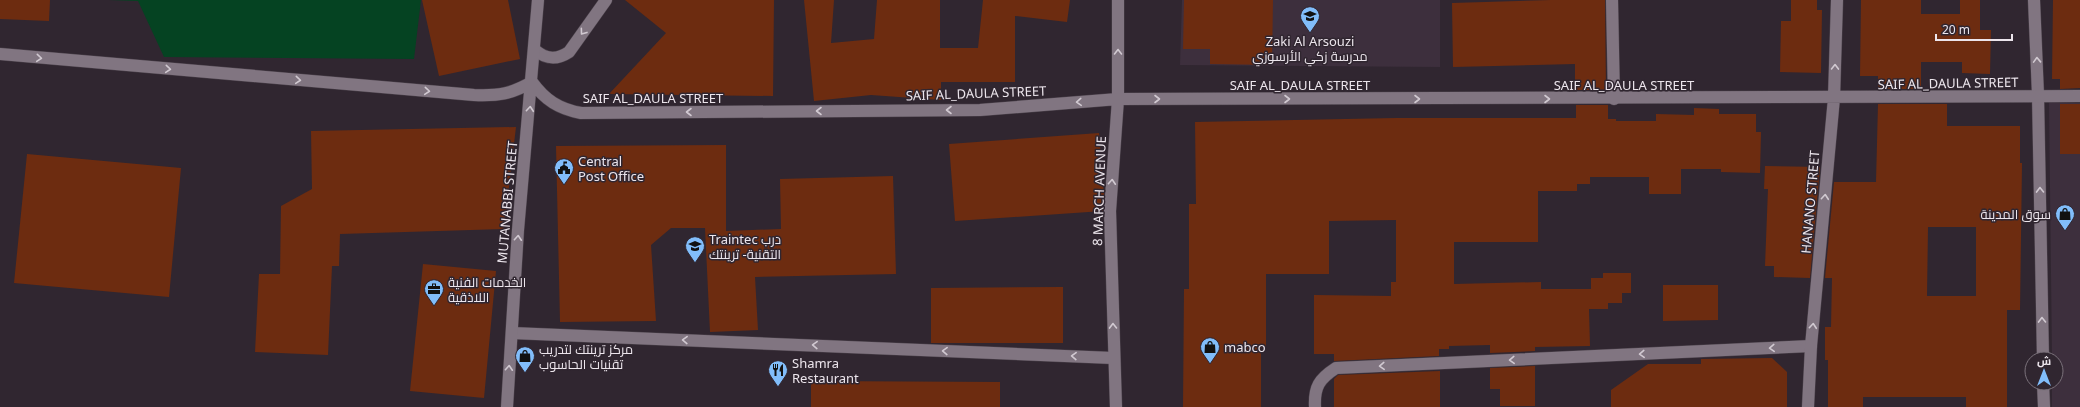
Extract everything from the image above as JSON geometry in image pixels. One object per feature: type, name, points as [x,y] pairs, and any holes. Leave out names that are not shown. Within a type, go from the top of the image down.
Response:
[{"type":"street","name":"MUTANABBI STREET","points":[[507,407],[518,230],[535,50],[538,0]]},
{"type":"street","points":[[535,50],[542,56],[552,59],[565,54],[606,0]]},
{"type":"street","name":"8 MARCH AVENUE","points":[[1116,407],[1113,358],[1110,211],[1118,99],[1118,0]]},
{"type":"street","points":[[1612,0],[1614,99]]},
{"type":"street","name":"HANANO STREET","points":[[1808,407],[1811,346],[1834,98],[1837,0]]},
{"type":"street","points":[[2034,0],[2038,95],[2043,351]]},
{"type":"street","points":[[0,54],[474,95],[501,95],[514,92],[532,82]]},
{"type":"street","name":"SAIF AL_DAULA STREET","points":[[532,82],[541,94],[552,104],[566,110],[581,113],[980,110],[1118,99],[1614,99],[2038,95],[2080,96]]},
{"type":"street","points":[[512,333],[1113,358]]},
{"type":"street","points":[[1315,407],[1317,387],[1323,377],[1336,368],[1811,346]]},
{"type":"street","points":[[2043,391],[2044,407]]},
{"type":"shaded area","name":"Zaki Al Arsouzi مدرسة زكي الأرسوزي","points":[[1182,0],[1440,0],[1440,67],[1180,65]]},
{"type":"shaded area","name":"سوق المدينة","points":[[2049,102],[2080,103],[2080,407],[2052,407],[2052,391],[2064,391],[2064,351],[2052,351]]},
{"type":"green space","points":[[109,0],[421,0],[414,59],[164,57],[138,1]]},
{"type":"building","points":[[0,0],[50,0],[49,21],[0,19]]},
{"type":"building","points":[[422,0],[508,0],[520,59],[439,76]]},
{"type":"building","points":[[625,0],[774,0],[773,96],[609,94],[666,33]]},
{"type":"building","points":[[804,0],[834,0],[831,43],[874,39],[877,0],[940,0],[940,48],[978,48],[983,0],[1070,0],[1067,22],[1015,16],[1015,82],[941,82],[941,100],[871,95],[814,101]]},
{"type":"building","points":[[1184,0],[1273,0],[1272,65],[1210,64],[1210,49],[1183,49]]},
{"type":"building","points":[[1605,0],[1606,90],[1575,90],[1575,64],[1453,67],[1452,3]]},
{"type":"building","points":[[1791,0],[1817,0],[1817,10],[1822,10],[1821,73],[1780,72],[1781,21],[1791,21]]},
{"type":"building","points":[[1861,0],[1921,0],[1921,14],[1960,14],[1960,0],[1980,0],[1980,30],[1991,30],[1990,74],[1962,73],[1962,62],[1921,62],[1921,89],[1878,89],[1878,76],[1860,76]]},
{"type":"building","points":[[2053,0],[2080,0],[2080,88],[2060,89],[2060,79],[2052,79]]},
{"type":"building","points":[[1878,104],[1947,104],[1947,126],[2020,126],[2020,163],[2022,163],[2020,310],[2007,310],[2007,407],[1966,407],[1966,397],[1863,397],[1863,407],[1828,407],[1828,360],[1825,360],[1825,327],[1831,327],[1832,278],[1825,278],[1834,182],[1876,182]],"holes":[[[1928,227],[1976,227],[1976,296],[1927,296]]]},
{"type":"building","points":[[2060,104],[2080,104],[2080,154],[2060,154]]},
{"type":"building","points":[[1576,105],[1608,105],[1608,119],[1616,119],[1616,121],[1656,121],[1656,114],[1694,115],[1694,108],[1719,109],[1719,114],[1756,114],[1756,132],[1761,132],[1760,173],[1721,172],[1721,169],[1681,169],[1681,194],[1649,194],[1649,177],[1590,177],[1590,184],[1577,184],[1577,191],[1538,191],[1538,242],[1454,242],[1454,284],[1541,282],[1541,289],[1591,289],[1591,278],[1603,278],[1603,273],[1631,273],[1631,293],[1622,293],[1622,303],[1608,303],[1608,309],[1589,309],[1590,346],[1535,347],[1535,351],[1490,353],[1490,345],[1449,346],[1449,349],[1439,349],[1439,356],[1334,361],[1334,354],[1314,354],[1314,295],[1391,296],[1391,282],[1396,282],[1396,220],[1329,221],[1329,274],[1266,274],[1266,348],[1261,348],[1261,407],[1183,407],[1184,289],[1189,289],[1189,204],[1196,204],[1195,122],[1396,118],[1576,118]]},
{"type":"building","points":[[516,127],[504,229],[340,234],[339,266],[332,266],[328,355],[255,352],[259,274],[280,274],[281,206],[312,189],[311,131]]},
{"type":"building","points":[[1099,133],[1104,195],[1103,211],[955,221],[949,144]]},
{"type":"building","points":[[726,145],[726,231],[781,229],[780,179],[893,176],[896,274],[755,277],[758,330],[710,332],[705,228],[671,228],[651,245],[656,321],[560,322],[556,146]]},
{"type":"building","points":[[27,154],[181,168],[169,297],[14,283]]},
{"type":"building","points":[[1765,166],[1820,167],[1810,278],[1774,277],[1774,266],[1765,266],[1768,189],[1764,189]]},
{"type":"building","points":[[423,264],[496,271],[484,398],[410,391]]},
{"type":"building","points":[[1663,285],[1718,285],[1718,320],[1663,321]]},
{"type":"building","points":[[1063,287],[1063,343],[931,343],[931,288]]},
{"type":"building","points":[[1772,358],[1787,372],[1787,407],[1611,407],[1611,390],[1648,364],[1701,364],[1701,359]]},
{"type":"building","points":[[1535,366],[1535,406],[1500,406],[1500,389],[1490,389],[1490,368]]},
{"type":"building","points":[[1440,371],[1440,407],[1334,407],[1334,379],[1338,375]]},
{"type":"building","points":[[811,381],[1000,382],[1000,407],[811,407]]},
{"type":"place","name":"Zaki Al Arsouzi مدرسة زكي الأرسوزي","points":[[1310,33]]},
{"type":"place","name":"Central Post Office","points":[[564,185]]},
{"type":"place","name":"سوق المدينة","points":[[2065,231]]},
{"type":"place","name":"Traintec درب التقنية- ترينتك","points":[[695,263]]},
{"type":"place","name":"الخدمات الفنية اللاذقية","points":[[434,306]]},
{"type":"place","name":"mabco","points":[[1210,364]]},
{"type":"place","name":"مركز ترينتك لتدريب تقنيات الحاسوب","points":[[525,373]]},
{"type":"place","name":"Shamra Restaurant","points":[[778,387]]}]
